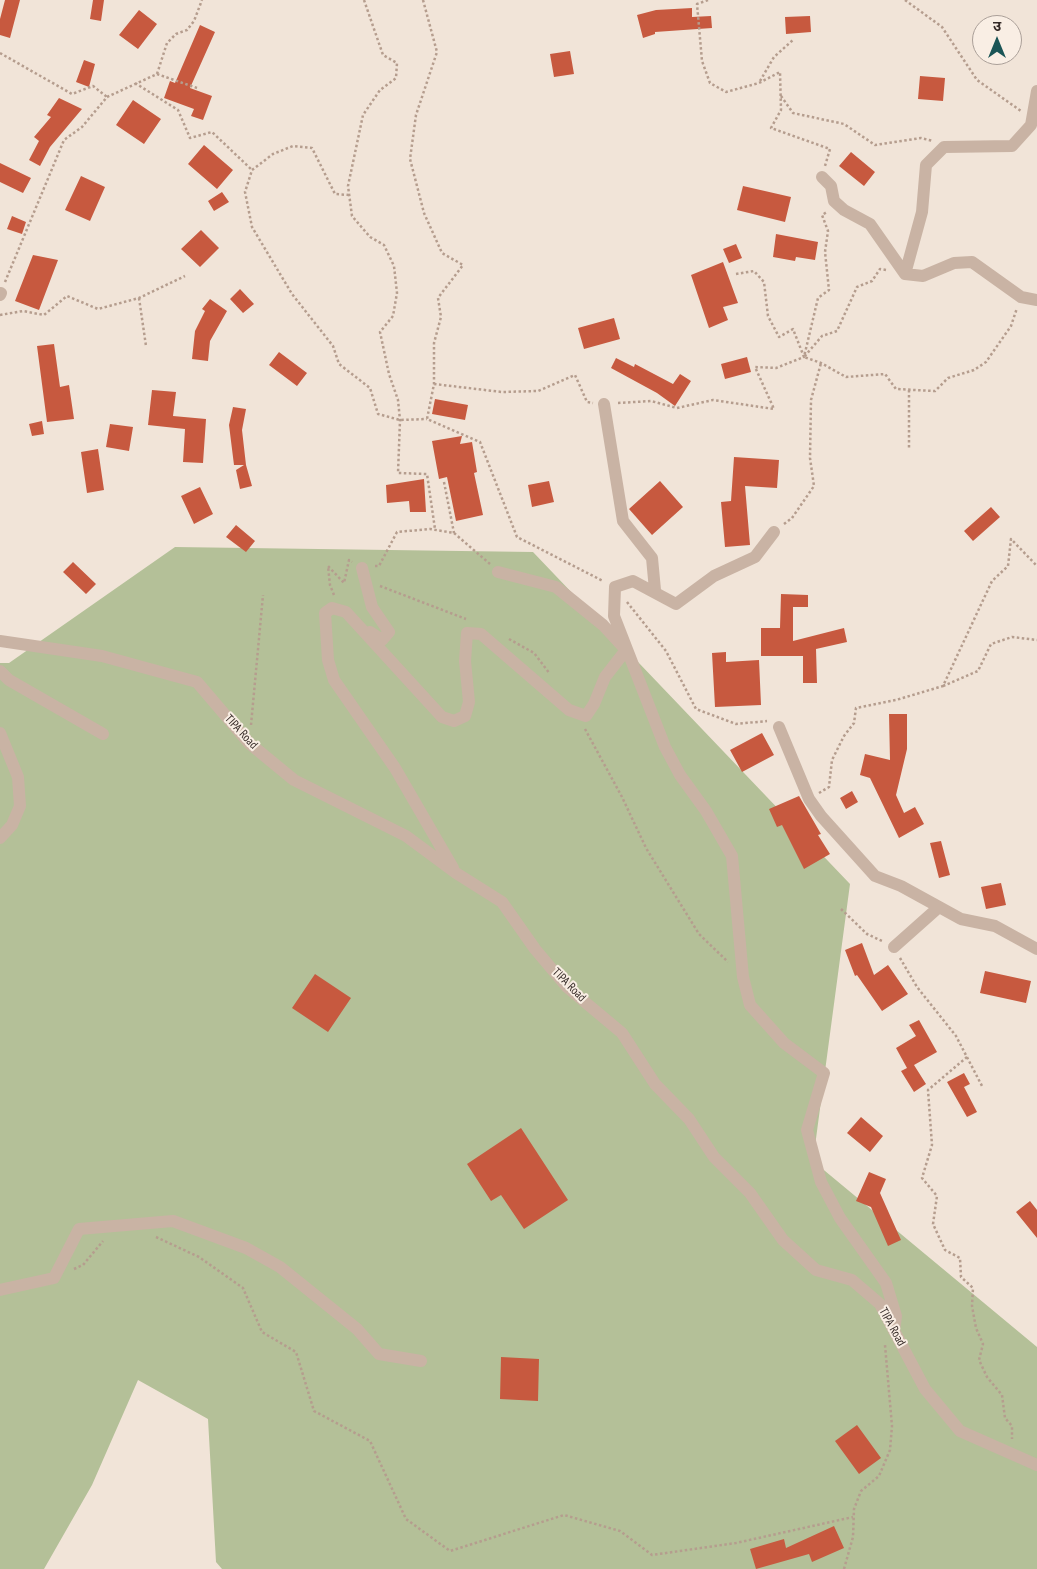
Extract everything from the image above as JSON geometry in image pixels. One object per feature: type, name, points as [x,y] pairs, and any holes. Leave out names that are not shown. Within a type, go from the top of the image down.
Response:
[{"type":"street","points":[[905,274],[922,212],[926,165],[944,147],[1012,146],[1034,124],[1037,91]]},
{"type":"street","points":[[822,177],[831,186],[834,201],[844,210],[870,224],[905,274],[923,276],[954,263],[972,262],[1021,297],[1037,300]]},
{"type":"street","points":[[604,404],[623,521],[652,558],[655,590]]},
{"type":"street","points":[[774,532],[755,557],[714,576],[676,604],[655,590],[633,581],[615,587],[614,616],[665,747],[676,768],[706,811],[732,856],[743,977],[750,1005],[784,1043],[824,1073],[806,1130],[818,1174],[840,1218],[886,1282],[896,1316],[889,1335]]},
{"type":"street","points":[[498,572],[556,587],[602,625],[626,650]]},
{"type":"street","points":[[363,574],[372,607],[389,632],[382,640],[361,627],[342,611],[332,608],[325,613],[328,660],[334,680],[395,768],[456,873]]},
{"type":"street","points":[[361,627],[429,706],[442,717],[454,721],[465,716],[469,702],[465,661],[467,634],[481,634],[569,710],[586,716],[594,704],[605,677],[626,650]]},
{"type":"street","name":"TIPA Road","points":[[0,640],[102,656],[197,682],[249,744],[294,780],[406,836],[456,873],[502,902],[535,949],[567,987],[622,1033],[655,1084],[689,1119],[714,1157],[750,1193],[782,1240],[816,1270],[852,1280],[880,1304],[889,1335],[926,1389],[960,1431],[1037,1465]]},
{"type":"street","points":[[0,670],[9,680],[103,734]]},
{"type":"street","points":[[780,727],[809,799],[821,816],[875,876],[901,886],[961,919],[995,926],[1037,949]]},
{"type":"street","points":[[0,733],[18,776],[20,806],[12,825],[0,838]]},
{"type":"street","points":[[894,947],[939,907]]},
{"type":"street","points":[[0,1290],[54,1278],[79,1229],[173,1220],[246,1248],[280,1268],[357,1328],[379,1354],[421,1361]]},
{"type":"path","points":[[157,74],[166,43],[176,34],[187,30],[194,21],[202,0]]},
{"type":"path","points":[[364,0],[383,55],[397,63],[396,78],[380,90],[363,115],[348,186],[349,194],[352,216],[370,237],[384,245],[394,266],[397,293],[393,316],[380,332],[389,374],[398,400],[400,420],[398,473],[427,474],[435,530]]},
{"type":"path","points":[[423,0],[437,52],[416,115],[410,159],[424,213],[442,253],[463,266],[438,298],[441,317],[434,343],[434,384],[427,418]]},
{"type":"path","points":[[708,0],[697,4],[702,61],[710,83],[726,92],[759,83],[780,72],[781,110],[770,128],[830,150]]},
{"type":"path","points":[[905,0],[942,27],[977,80],[1023,112],[1034,124]]},
{"type":"path","points":[[759,83],[774,56],[793,40]]},
{"type":"path","points":[[0,53],[72,94],[93,86],[108,97]]},
{"type":"path","points":[[0,294],[64,140],[82,127],[108,97],[157,74],[197,88]]},
{"type":"path","points":[[135,83],[178,110],[190,138],[212,132],[252,170]]},
{"type":"path","points":[[780,94],[793,113],[844,124],[875,145],[921,138],[933,141],[933,158]]},
{"type":"path","points":[[349,194],[335,194],[312,148],[293,146],[273,154],[252,170],[245,192],[252,227],[270,258],[292,294],[333,346],[339,364],[370,388],[378,414],[400,420],[427,418],[480,442],[517,537],[615,587],[666,651],[696,709],[736,724],[766,721],[780,727]]},
{"type":"path","points":[[804,357],[818,298],[828,290],[828,268],[825,252],[828,231],[822,215],[833,208],[844,210]]},
{"type":"path","points":[[434,384],[502,392],[538,391],[575,375],[588,402],[604,404],[651,401],[677,408],[714,400],[774,409],[755,367],[776,368],[804,357],[822,336],[838,331],[858,287],[872,280],[880,269],[905,274]]},
{"type":"path","points":[[736,274],[754,271],[764,282],[768,316],[779,337],[793,329],[804,357],[821,363],[846,377],[885,374],[896,389],[935,390],[948,378],[974,370],[986,362],[1011,326],[1021,297]]},
{"type":"path","points":[[0,315],[23,311],[44,315],[67,296],[98,309],[139,298],[185,276]]},
{"type":"path","points":[[139,298],[146,346]]},
{"type":"path","points":[[774,532],[792,518],[814,486],[810,458],[811,400],[821,363]]},
{"type":"path","points":[[909,390],[909,449]]},
{"type":"path","points":[[444,482],[454,533]]},
{"type":"path","points":[[363,574],[379,566],[397,532],[435,530],[454,533],[498,572]]},
{"type":"path","points":[[943,686],[992,581],[1008,566],[1011,539],[1037,566]]},
{"type":"path","points":[[342,611],[330,585],[328,566],[344,583],[349,560],[363,574],[468,620]]},
{"type":"path","points":[[249,744],[263,595]]},
{"type":"path","points":[[505,637],[534,653],[555,681]]},
{"type":"path","points":[[829,787],[832,760],[844,736],[854,723],[856,708],[896,700],[943,686],[978,671],[991,644],[1012,637],[1037,640]]},
{"type":"path","points":[[576,712],[622,797],[646,848],[699,934],[743,977]]},
{"type":"path","points":[[840,908],[867,934],[894,947],[917,987],[956,1036],[982,1086]]},
{"type":"path","points":[[967,1057],[928,1090],[932,1145],[922,1178],[937,1196],[933,1224],[945,1250],[960,1258],[961,1277],[973,1288],[972,1306],[976,1328],[984,1344],[979,1360],[987,1377],[1002,1395],[1005,1418],[1012,1426],[1012,1440],[1016,1447],[1009,1452]]},
{"type":"path","points":[[54,1278],[83,1265],[108,1235]]},
{"type":"path","points":[[150,1237],[158,1237],[199,1257],[242,1288],[262,1332],[296,1352],[314,1411],[370,1441],[406,1519],[450,1551],[564,1516],[620,1530],[652,1556],[736,1542],[853,1517]]},
{"type":"path","points":[[844,1569],[853,1537],[853,1517],[860,1491],[879,1476],[890,1450],[892,1426],[889,1335]]},
{"type":"green space","points":[[175,547],[533,552],[850,884],[813,1161],[1037,1347],[1037,1569],[222,1569],[216,1562],[208,1419],[138,1380],[92,1485],[44,1569],[0,1569],[0,663],[9,663]]},
{"type":"building","points":[[5,0],[20,0],[10,38],[0,35],[0,19]]},
{"type":"building","points":[[93,0],[104,0],[101,21],[90,19]]},
{"type":"building","points":[[692,8],[692,17],[711,16],[712,28],[655,32],[655,34],[643,38],[637,15],[656,10]]},
{"type":"building","points":[[139,10],[157,24],[138,49],[119,35]]},
{"type":"building","points":[[810,16],[811,32],[786,34],[785,17]]},
{"type":"building","points":[[200,25],[215,32],[190,88],[212,96],[203,120],[191,116],[194,109],[164,98],[170,81],[175,83]]},
{"type":"building","points":[[570,51],[574,74],[554,77],[550,54]]},
{"type":"building","points":[[84,60],[95,64],[89,87],[76,82]]},
{"type":"building","points":[[920,76],[945,78],[943,101],[918,99]]},
{"type":"building","points":[[59,98],[82,109],[50,147],[40,166],[29,160],[39,141],[34,137],[51,117],[47,115]]},
{"type":"building","points":[[133,100],[161,119],[144,144],[116,125]]},
{"type":"building","points":[[204,145],[233,170],[217,189],[188,164]]},
{"type":"building","points":[[851,152],[875,172],[864,186],[839,166]]},
{"type":"building","points":[[0,163],[31,178],[23,193],[0,182]]},
{"type":"building","points":[[81,176],[105,187],[90,221],[65,210]]},
{"type":"building","points":[[743,186],[791,197],[785,222],[737,210]]},
{"type":"building","points":[[222,192],[229,202],[214,211],[208,201]]},
{"type":"building","points":[[12,216],[26,222],[22,234],[7,229]]},
{"type":"building","points":[[201,230],[219,248],[200,267],[181,249]]},
{"type":"building","points":[[776,234],[818,242],[815,260],[796,257],[795,261],[773,257]]},
{"type":"building","points":[[736,244],[742,258],[729,263],[723,249]]},
{"type":"building","points":[[33,255],[58,260],[39,310],[15,301]]},
{"type":"building","points":[[723,262],[738,303],[723,307],[728,320],[709,328],[691,275]]},
{"type":"building","points":[[240,289],[254,304],[243,313],[230,299]]},
{"type":"building","points":[[210,299],[227,311],[210,341],[208,361],[192,359],[195,331],[205,311],[202,309]]},
{"type":"building","points":[[614,318],[620,339],[584,349],[578,328]]},
{"type":"building","points":[[54,344],[60,387],[69,385],[74,419],[47,422],[37,346]]},
{"type":"building","points":[[279,352],[307,373],[297,386],[269,365]]},
{"type":"building","points":[[747,357],[751,372],[725,379],[721,364]]},
{"type":"building","points":[[616,358],[634,367],[635,364],[673,384],[680,374],[691,381],[675,406],[657,393],[611,368]]},
{"type":"building","points":[[152,390],[176,392],[173,416],[206,419],[203,463],[183,462],[185,429],[148,425]]},
{"type":"building","points":[[435,399],[468,405],[465,420],[432,414]]},
{"type":"building","points":[[233,407],[246,409],[242,430],[246,465],[252,486],[240,489],[236,470],[244,465],[234,465],[229,425]]},
{"type":"building","points":[[42,421],[44,434],[32,436],[29,424]]},
{"type":"building","points":[[110,424],[133,427],[129,451],[106,447]]},
{"type":"building","points":[[462,436],[460,444],[472,442],[477,472],[474,473],[483,515],[456,521],[447,477],[439,479],[432,441]]},
{"type":"building","points":[[98,449],[104,490],[87,493],[81,452]]},
{"type":"building","points":[[734,457],[779,460],[777,488],[745,486],[750,545],[725,547],[721,502],[731,501]]},
{"type":"building","points":[[424,479],[426,512],[410,512],[409,501],[387,503],[386,485]]},
{"type":"building","points":[[549,481],[554,502],[532,507],[528,485]]},
{"type":"building","points":[[660,481],[683,507],[652,535],[629,509]]},
{"type":"building","points":[[200,487],[213,514],[194,524],[181,496]]},
{"type":"building","points":[[991,507],[1000,517],[973,541],[964,531]]},
{"type":"building","points":[[236,525],[255,541],[246,552],[226,537]]},
{"type":"building","points":[[73,562],[96,584],[86,594],[63,572]]},
{"type":"building","points":[[781,594],[808,595],[808,607],[793,607],[793,641],[844,628],[847,642],[816,649],[817,683],[803,683],[803,656],[761,656],[761,628],[780,628]]},
{"type":"building","points":[[726,652],[726,662],[759,660],[761,705],[715,707],[712,653]]},
{"type":"building","points":[[889,714],[907,714],[907,749],[896,795],[904,813],[915,807],[924,824],[899,838],[870,778],[860,775],[865,754],[890,760]]},
{"type":"building","points":[[762,733],[774,755],[742,772],[730,750]]},
{"type":"building","points":[[852,791],[858,802],[846,809],[840,798]]},
{"type":"building","points":[[799,796],[821,834],[818,835],[830,854],[804,869],[782,825],[777,827],[769,809]]},
{"type":"building","points":[[941,841],[950,875],[939,878],[930,843]]},
{"type":"building","points":[[1001,883],[1006,905],[986,909],[981,887]]},
{"type":"building","points":[[862,943],[874,975],[888,965],[908,994],[882,1011],[857,975],[855,976],[845,950]]},
{"type":"building","points":[[985,971],[1031,981],[1026,1003],[980,993]]},
{"type":"building","points":[[315,974],[351,998],[328,1032],[292,1008]]},
{"type":"building","points":[[919,1020],[937,1052],[914,1065],[926,1084],[914,1092],[901,1071],[907,1068],[896,1048],[916,1036],[909,1025]]},
{"type":"building","points":[[964,1073],[970,1084],[964,1087],[977,1112],[967,1117],[947,1082]]},
{"type":"building","points":[[861,1117],[883,1136],[870,1152],[847,1133]]},
{"type":"building","points":[[521,1128],[568,1200],[524,1229],[501,1195],[491,1201],[467,1164]]},
{"type":"building","points":[[869,1172],[886,1179],[880,1193],[901,1240],[888,1246],[871,1207],[856,1201]]},
{"type":"building","points":[[1030,1201],[1037,1210],[1037,1238],[1016,1212]]},
{"type":"building","points":[[501,1357],[539,1359],[538,1401],[500,1399]]},
{"type":"building","points":[[857,1425],[881,1458],[859,1474],[835,1441]]},
{"type":"building","points":[[834,1526],[844,1548],[812,1562],[809,1554],[756,1569],[750,1549],[784,1539],[786,1548]]}]
